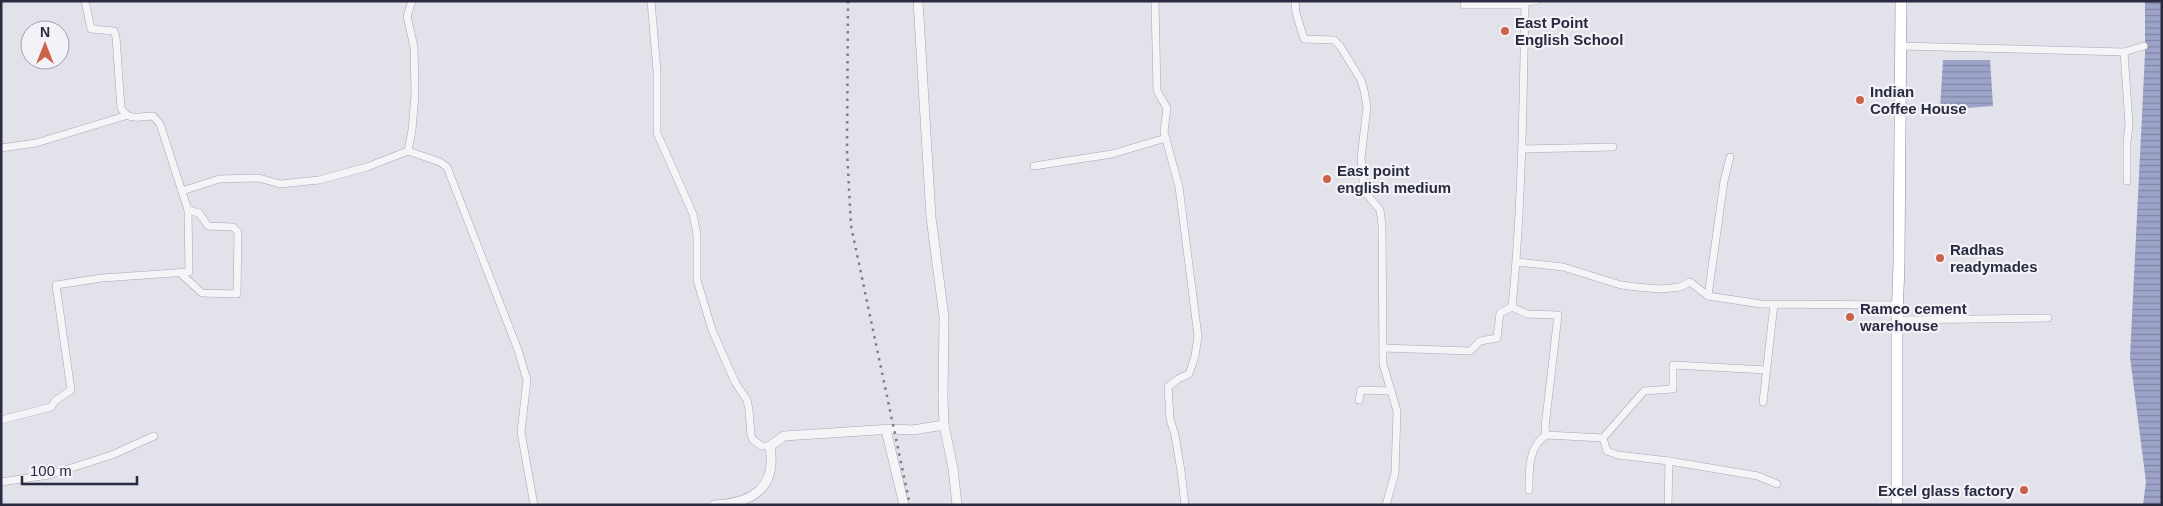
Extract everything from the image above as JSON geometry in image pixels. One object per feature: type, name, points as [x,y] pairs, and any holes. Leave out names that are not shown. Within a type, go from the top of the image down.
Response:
[{"type":"highway","points":[[1897,505],[1897,306],[1901,1]]},
{"type":"street","points":[[85,1],[90,29],[114,31],[121,108],[125,116]]},
{"type":"street","points":[[408,151],[415,95],[414,47],[407,16],[412,1]]},
{"type":"street","points":[[651,1],[657,70],[657,133],[693,214],[697,235],[698,280],[712,330],[735,382],[747,400],[751,435],[762,446],[770,446],[784,436],[912,430],[944,425]]},
{"type":"street","points":[[918,1],[931,217],[944,317],[944,425],[953,468],[957,505]]},
{"type":"street","points":[[1155,1],[1156,91],[1167,108],[1164,132],[1179,187],[1198,336],[1195,356],[1189,374],[1168,387],[1170,419],[1182,471],[1185,505]]},
{"type":"street","points":[[1295,1],[1296,13],[1304,39],[1334,40],[1362,80],[1364,90],[1367,107],[1361,158],[1364,191],[1380,210],[1382,224],[1383,364],[1397,411],[1394,473],[1386,505]]},
{"type":"street","points":[[1464,5],[1536,1]]},
{"type":"street","points":[[1512,307],[1517,262],[1522,149],[1525,3]]},
{"type":"street","points":[[1901,46],[2124,52],[2144,46]]},
{"type":"street","points":[[2124,52],[2129,124],[2127,142],[2128,181]]},
{"type":"street","points":[[1,148],[36,143],[125,116],[130,118],[153,116],[157,119],[188,210],[189,272],[102,278],[56,285],[71,390],[55,401],[51,407],[1,420]]},
{"type":"street","points":[[1034,166],[1112,154],[1166,138]]},
{"type":"street","points":[[1522,149],[1613,147]]},
{"type":"street","points":[[182,191],[219,179],[259,178],[280,184],[297,184],[367,167],[408,151],[440,162],[447,167],[518,350],[527,380],[521,432],[534,505]]},
{"type":"street","points":[[1708,296],[1724,181],[1730,157]]},
{"type":"street","points":[[180,273],[202,293],[238,294],[238,232],[233,228],[208,226],[199,213],[188,210]]},
{"type":"street","points":[[1517,262],[1563,267],[1621,285],[1636,287],[1661,289],[1680,287],[1690,282],[1708,296],[1753,303],[1897,306]]},
{"type":"street","points":[[1763,402],[1774,304]]},
{"type":"street","points":[[1383,348],[1470,351],[1480,341],[1497,338],[1500,313],[1512,307]]},
{"type":"street","points":[[1512,307],[1527,314],[1558,315],[1545,427],[1546,435]]},
{"type":"street","points":[[1897,320],[2048,318]]},
{"type":"street","points":[[1603,438],[1644,391],[1672,389],[1673,365],[1766,370]]},
{"type":"street","points":[[1359,400],[1360,390],[1390,391]]},
{"type":"street","points":[[886,430],[904,505]]},
{"type":"street","points":[[1529,490],[1529,463],[1538,440],[1546,435],[1603,438]]},
{"type":"street","points":[[1,482],[49,475],[112,455],[154,436]]},
{"type":"street","points":[[1603,438],[1607,451],[1612,453],[1758,476],[1777,484]]},
{"type":"street","points":[[714,505],[738,502],[756,494],[765,485],[770,477],[772,457],[770,446]]},
{"type":"street","points":[[1668,505],[1669,462]]},
{"type":"water","points":[[2145,1],[2162,1],[2162,505],[2143,505],[2146,482],[2130,357],[2145,54]]},
{"type":"water","points":[[1943,60],[1990,60],[1993,106],[1940,110]]},
{"type":"railway","points":[[848,1],[847,151],[851,226],[910,505]]},
{"type":"place","name":"East Point English School","points":[[1505,31]]},
{"type":"place","name":"Indian Coffee House","points":[[1860,100]]},
{"type":"place","name":"East point english medium","points":[[1327,179]]},
{"type":"place","name":"Radhas readymades","points":[[1940,258]]},
{"type":"place","name":"Ramco cement warehouse","points":[[1850,317]]},
{"type":"place","name":"Excel glass factory","points":[[2024,490]]}]
